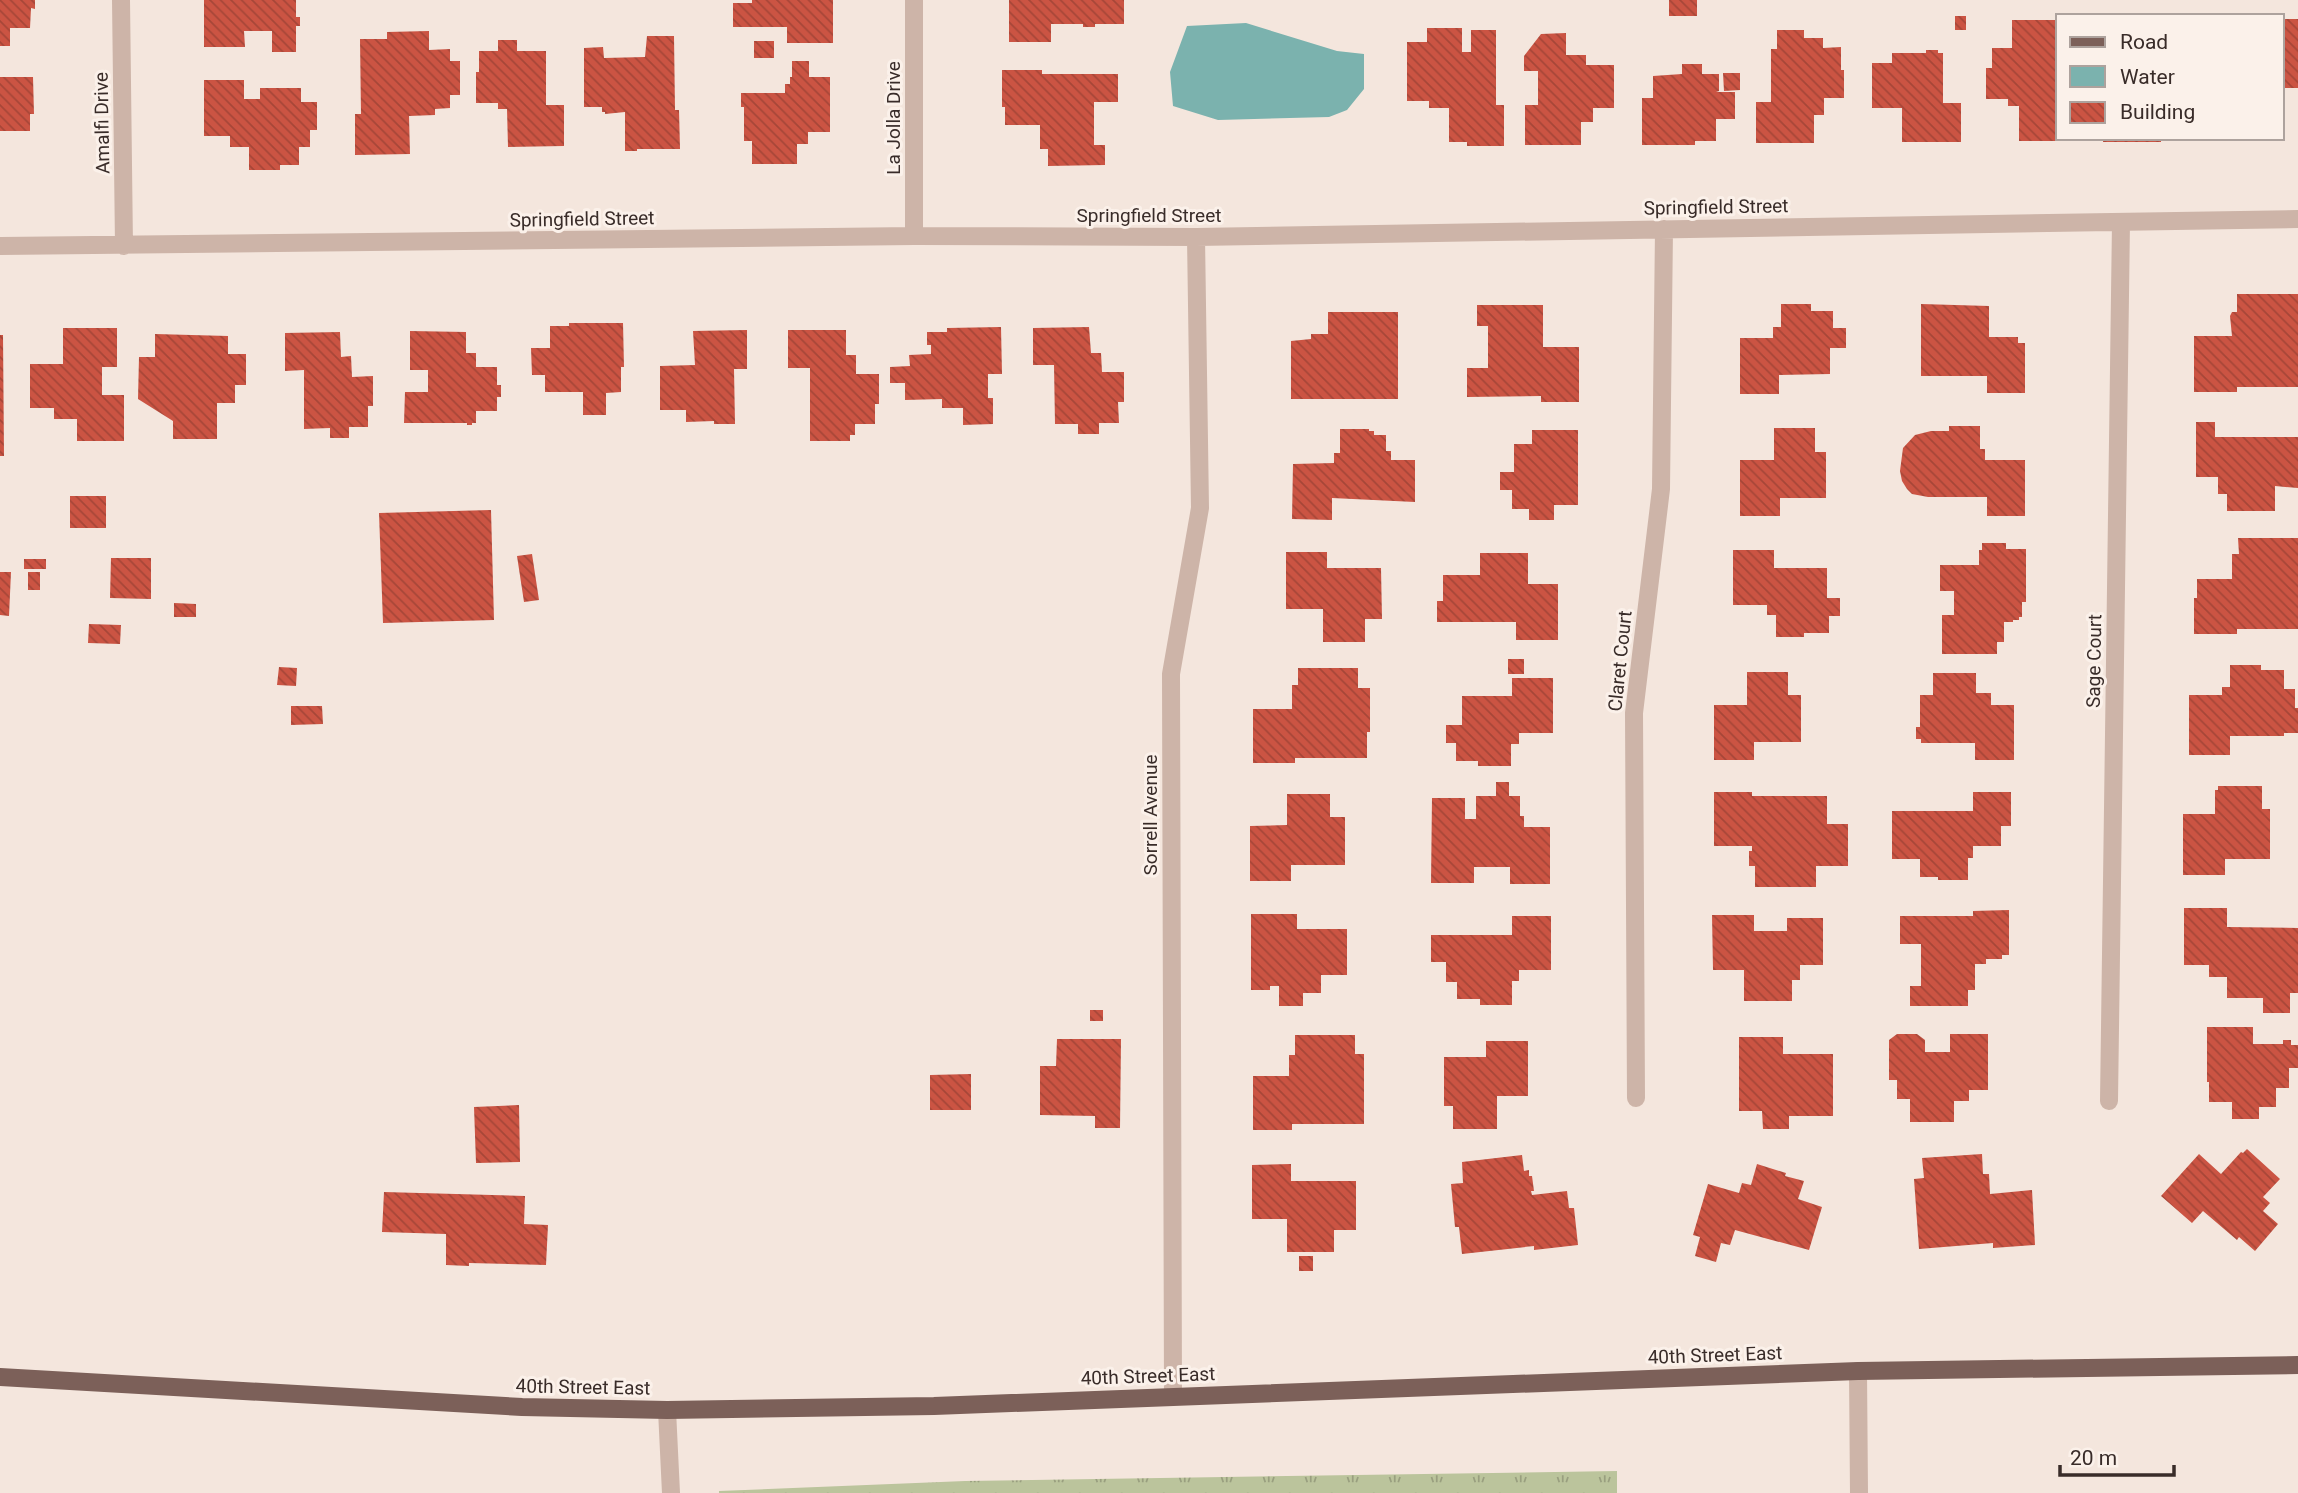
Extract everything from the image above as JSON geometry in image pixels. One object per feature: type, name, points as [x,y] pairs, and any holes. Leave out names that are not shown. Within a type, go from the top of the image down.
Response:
[{"type":"main road","name":"40th Street East","points":[[0,1377],[522,1407],[667,1410],[934,1406],[1858,1371],[2298,1365]]},
{"type":"street","name":"Amalfi Drive","points":[[121,0],[124,246]]},
{"type":"street","name":"La Jolla Drive","points":[[914,0],[914,236]]},
{"type":"street","name":"Springfield Street","points":[[0,246],[914,236],[1196,237],[2298,219]]},
{"type":"street","name":"Sage Court","points":[[2109,1101],[2122,222]]},
{"type":"street","name":"Claret Court","points":[[1636,1098],[1634,713],[1661,489],[1664,229]]},
{"type":"street","name":"Sorrell Avenue","points":[[1173,1396],[1171,674],[1200,508],[1196,237]]},
{"type":"street","points":[[1858,1371],[1859,1493]]},
{"type":"street","points":[[667,1410],[671,1493]]},
{"type":"green space","points":[[1617,1471],[1617,1493],[719,1493],[965,1481]]},
{"type":"water","points":[[1246,23],[1337,51],[1364,54],[1364,89],[1347,110],[1329,117],[1218,120],[1173,106],[1170,72],[1187,26]]},
{"type":"building","points":[[0,0],[35,0],[35,9],[31,8],[30,28],[10,28],[10,46],[0,46]]},
{"type":"building","points":[[204,0],[296,0],[296,17],[300,17],[300,26],[296,26],[296,52],[272,52],[272,31],[244,31],[245,47],[204,47]]},
{"type":"building","points":[[752,0],[833,0],[833,43],[787,43],[787,27],[733,27],[733,3],[752,3]]},
{"type":"building","points":[[1009,0],[1124,0],[1124,24],[1095,24],[1095,27],[1083,27],[1083,24],[1051,24],[1051,42],[1009,42]]},
{"type":"building","points":[[1669,0],[1697,0],[1697,16],[1669,16]]},
{"type":"building","points":[[1955,16],[1966,16],[1966,30],[1955,30]]},
{"type":"building","points":[[2284,19],[2298,19],[2298,88],[2284,88]]},
{"type":"building","points":[[2012,20],[2056,20],[2056,140],[2077,141],[2019,141],[2019,106],[2008,106],[2008,99],[1986,99],[1986,68],[1992,68],[1992,48],[2012,48]]},
{"type":"building","points":[[1427,28],[1462,28],[1462,52],[1471,52],[1471,30],[1496,30],[1496,105],[1504,105],[1504,146],[1467,146],[1467,142],[1449,142],[1449,108],[1429,108],[1429,101],[1407,101],[1407,42],[1427,42]]},
{"type":"building","points":[[1777,30],[1804,30],[1804,38],[1823,38],[1823,48],[1841,47],[1844,98],[1824,98],[1824,115],[1814,115],[1814,143],[1756,143],[1756,102],[1771,102],[1771,49],[1777,49]]},
{"type":"building","points":[[429,31],[429,50],[450,49],[450,61],[460,61],[460,95],[450,95],[450,108],[435,109],[435,115],[409,116],[410,154],[355,155],[355,114],[361,114],[360,39],[387,39],[387,32]]},
{"type":"building","points":[[1566,33],[1566,55],[1586,55],[1586,65],[1614,65],[1614,108],[1593,108],[1593,122],[1581,122],[1581,145],[1525,145],[1525,105],[1538,105],[1538,71],[1524,71],[1524,56],[1541,34]]},
{"type":"building","points":[[647,36],[674,36],[675,110],[679,110],[680,149],[625,151],[625,112],[605,114],[602,107],[584,107],[584,48],[603,47],[604,58],[645,57]]},
{"type":"building","points":[[498,40],[517,40],[517,51],[546,51],[546,105],[564,105],[564,146],[508,147],[507,109],[498,109],[498,103],[476,103],[479,51],[498,51]]},
{"type":"building","points":[[754,41],[774,41],[774,58],[754,58]]},
{"type":"building","points":[[1926,50],[1943,53],[1943,103],[1961,103],[1961,142],[1902,142],[1902,108],[1872,108],[1872,63],[1892,63],[1892,53],[1926,53]]},
{"type":"building","points":[[792,61],[809,61],[809,77],[830,77],[830,132],[808,132],[808,144],[797,144],[797,164],[752,164],[752,141],[744,141],[744,107],[741,107],[741,93],[785,93],[785,84],[790,84],[792,77]]},
{"type":"building","points":[[1682,64],[1702,64],[1702,74],[1719,74],[1719,91],[1716,92],[1735,92],[1735,119],[1716,119],[1716,141],[1695,141],[1695,145],[1642,145],[1642,98],[1653,98],[1653,76],[1682,74]]},
{"type":"building","points":[[1002,70],[1042,70],[1042,74],[1118,74],[1118,102],[1094,102],[1094,145],[1105,145],[1105,165],[1048,166],[1048,149],[1040,149],[1040,125],[1005,125]]},
{"type":"building","points":[[1723,73],[1740,73],[1740,90],[1724,91]]},
{"type":"building","points":[[0,77],[33,77],[34,114],[30,114],[30,131],[0,131]]},
{"type":"building","points":[[204,80],[244,80],[244,99],[260,99],[260,88],[301,88],[301,102],[317,102],[317,130],[310,130],[310,147],[299,147],[299,165],[280,165],[280,170],[249,170],[249,147],[230,147],[230,136],[204,136]]},
{"type":"building","points":[[2103,140],[2161,140],[2161,142]]},
{"type":"building","points":[[2237,294],[2298,294],[2298,387],[2237,387],[2237,392],[2194,392],[2194,336],[2232,336],[2230,316],[2232,312],[2237,312]]},
{"type":"building","points":[[1781,304],[1811,304],[1811,311],[1833,311],[1833,328],[1846,328],[1846,348],[1830,348],[1830,374],[1779,375],[1779,394],[1740,394],[1740,338],[1773,338],[1773,327],[1781,327]]},
{"type":"building","points":[[1921,304],[1989,306],[1989,337],[2018,337],[2018,343],[2025,343],[2025,393],[1987,393],[1987,376],[1921,376]]},
{"type":"building","points":[[1477,305],[1543,305],[1543,347],[1579,347],[1579,402],[1541,402],[1541,396],[1467,397],[1467,368],[1488,368],[1488,326],[1477,326]]},
{"type":"building","points":[[1328,312],[1398,312],[1398,399],[1291,399],[1291,341],[1311,339],[1311,334],[1328,334]]},
{"type":"building","points":[[569,323],[623,323],[624,367],[621,367],[621,392],[606,393],[606,415],[583,415],[583,392],[545,392],[545,375],[532,375],[531,348],[550,348],[550,326],[569,326]]},
{"type":"building","points":[[1001,327],[1002,374],[988,374],[988,398],[993,398],[993,424],[963,425],[963,408],[942,408],[942,399],[905,400],[905,383],[890,383],[890,367],[910,366],[909,355],[931,354],[931,345],[927,345],[927,332],[947,332],[947,328]]},
{"type":"building","points":[[1089,327],[1091,353],[1101,353],[1102,372],[1124,372],[1124,402],[1118,402],[1119,423],[1099,423],[1099,434],[1078,434],[1078,424],[1055,424],[1054,365],[1033,365],[1033,328]]},
{"type":"building","points":[[63,328],[117,328],[117,367],[102,367],[102,395],[124,395],[124,441],[77,441],[77,419],[54,419],[54,408],[30,408],[30,364],[63,364]]},
{"type":"building","points":[[747,330],[747,369],[734,369],[735,424],[714,424],[714,421],[686,422],[686,410],[660,410],[660,366],[695,365],[693,331]]},
{"type":"building","points":[[788,330],[846,330],[846,355],[856,355],[856,374],[879,374],[879,404],[875,404],[875,424],[855,424],[855,435],[850,435],[850,441],[810,441],[810,368],[788,368]]},
{"type":"building","points":[[410,331],[466,332],[466,353],[476,353],[476,367],[497,367],[497,385],[501,385],[501,397],[497,397],[497,411],[476,411],[476,423],[472,425],[404,423],[405,392],[428,392],[428,370],[410,370]]},
{"type":"building","points":[[340,332],[341,357],[351,356],[352,377],[373,376],[373,406],[368,406],[368,427],[349,427],[349,438],[330,438],[330,428],[304,429],[304,370],[285,371],[285,333]]},
{"type":"building","points":[[155,334],[228,336],[228,354],[246,354],[246,385],[235,385],[235,403],[217,403],[217,439],[173,439],[173,421],[138,399],[139,357],[155,357]]},
{"type":"building","points":[[0,335],[3,335],[4,456],[0,456]]},
{"type":"building","points":[[2196,422],[2215,422],[2215,437],[2298,437],[2298,488],[2275,486],[2275,511],[2227,511],[2227,494],[2218,494],[2218,477],[2196,477]]},
{"type":"building","points":[[1949,426],[1980,426],[1980,449],[1985,449],[1985,460],[2025,460],[2025,516],[1987,516],[1987,497],[1928,497],[1912,494],[1907,489],[1900,471],[1903,448],[1915,435],[1931,431],[1949,431]]},
{"type":"building","points":[[1774,428],[1815,428],[1815,452],[1826,452],[1826,498],[1780,498],[1780,516],[1740,516],[1740,460],[1774,460]]},
{"type":"building","points":[[1340,429],[1369,429],[1374,431],[1374,435],[1386,435],[1386,451],[1391,451],[1391,460],[1415,460],[1415,502],[1332,498],[1332,520],[1292,519],[1293,464],[1334,463],[1334,453],[1340,453]]},
{"type":"building","points":[[1532,430],[1578,430],[1578,505],[1554,505],[1554,520],[1529,520],[1529,509],[1512,509],[1512,490],[1500,490],[1500,472],[1514,472],[1514,444],[1532,444]]},
{"type":"building","points":[[70,496],[106,496],[106,528],[70,528]]},
{"type":"building","points":[[491,510],[494,620],[383,623],[379,513]]},
{"type":"building","points":[[2238,538],[2298,538],[2298,629],[2237,629],[2237,634],[2194,634],[2197,579],[2232,579],[2232,554],[2239,554]]},
{"type":"building","points":[[1982,543],[2006,543],[2006,549],[2026,549],[2026,602],[2022,602],[2022,617],[2013,622],[2004,622],[2004,642],[1997,642],[1997,654],[1942,654],[1942,615],[1954,615],[1954,591],[1940,591],[1940,565],[1979,565]]},
{"type":"building","points":[[1733,550],[1774,550],[1774,568],[1827,568],[1827,598],[1840,598],[1840,616],[1829,616],[1829,633],[1804,633],[1804,637],[1776,637],[1776,615],[1767,615],[1767,605],[1733,605]]},
{"type":"building","points":[[1286,552],[1327,552],[1327,568],[1381,568],[1382,619],[1365,619],[1365,642],[1323,642],[1323,609],[1286,609]]},
{"type":"building","points":[[1480,553],[1528,553],[1528,584],[1558,584],[1558,640],[1516,640],[1516,622],[1437,622],[1437,601],[1443,601],[1443,575],[1480,575]]},
{"type":"building","points":[[532,554],[539,600],[524,602],[517,556]]},
{"type":"building","points":[[111,558],[151,558],[151,599],[110,598]]},
{"type":"building","points":[[24,559],[46,559],[46,569],[24,569]]},
{"type":"building","points":[[0,572],[11,572],[9,616],[0,615]]},
{"type":"building","points":[[28,572],[40,572],[40,590],[28,590]]},
{"type":"building","points":[[174,603],[196,604],[196,617],[174,617]]},
{"type":"building","points":[[89,624],[121,625],[120,644],[88,643]]},
{"type":"building","points":[[1508,659],[1524,659],[1524,674],[1508,674]]},
{"type":"building","points":[[2230,665],[2261,665],[2261,670],[2284,670],[2284,689],[2295,689],[2298,733],[2284,733],[2284,736],[2230,736],[2230,755],[2189,755],[2189,695],[2222,695],[2222,687],[2230,687]]},
{"type":"building","points":[[279,667],[297,668],[296,686],[277,685]]},
{"type":"building","points":[[1298,668],[1358,668],[1358,688],[1370,688],[1367,758],[1295,758],[1295,763],[1253,763],[1253,709],[1292,709],[1292,685],[1298,685]]},
{"type":"building","points":[[1747,672],[1788,672],[1788,695],[1801,695],[1801,742],[1754,742],[1754,760],[1714,760],[1714,705],[1747,705]]},
{"type":"building","points":[[1933,673],[1976,673],[1976,693],[1991,693],[1991,705],[2014,705],[2014,760],[1975,760],[1975,743],[1921,743],[1921,739],[1916,739],[1916,727],[1920,727],[1920,695],[1933,695]]},
{"type":"building","points":[[1512,678],[1553,678],[1553,733],[1519,733],[1519,744],[1511,744],[1511,766],[1478,766],[1478,761],[1456,761],[1456,743],[1446,743],[1446,725],[1462,725],[1462,696],[1512,696]]},
{"type":"building","points":[[291,706],[322,706],[323,724],[291,725]]},
{"type":"building","points":[[1496,782],[1509,782],[1509,796],[1520,796],[1520,816],[1524,816],[1524,827],[1550,827],[1550,884],[1510,884],[1510,867],[1474,867],[1474,883],[1431,883],[1432,798],[1465,798],[1465,819],[1476,819],[1476,796],[1496,796]]},
{"type":"building","points":[[2218,786],[2262,786],[2262,809],[2270,809],[2270,859],[2225,859],[2225,875],[2183,875],[2183,814],[2215,814],[2215,790],[2218,790]]},
{"type":"building","points":[[1714,792],[1752,792],[1752,796],[1827,796],[1827,824],[1848,824],[1848,866],[1816,866],[1816,887],[1755,887],[1755,866],[1749,866],[1749,851],[1752,851],[1752,846],[1714,846]]},
{"type":"building","points":[[1973,792],[2011,792],[2011,826],[2001,826],[2001,846],[1973,846],[1973,858],[1968,858],[1968,880],[1920,877],[1920,859],[1892,859],[1892,811],[1973,811]]},
{"type":"building","points":[[1287,794],[1330,794],[1330,817],[1345,817],[1345,865],[1291,865],[1291,881],[1250,881],[1250,826],[1287,825]]},
{"type":"building","points":[[2184,908],[2227,908],[2227,927],[2298,928],[2298,993],[2290,993],[2290,1013],[2263,1013],[2263,998],[2227,998],[2227,977],[2209,977],[2209,965],[2184,965]]},
{"type":"building","points":[[2009,910],[2009,955],[2002,955],[2002,959],[1986,959],[1986,964],[1975,964],[1975,990],[1968,990],[1968,1006],[1910,1006],[1910,986],[1921,986],[1921,944],[1900,944],[1900,916],[1973,916],[1973,911]]},
{"type":"building","points":[[1251,914],[1297,914],[1297,929],[1347,929],[1347,975],[1321,975],[1321,993],[1303,993],[1303,1006],[1279,1006],[1279,986],[1270,986],[1270,990],[1251,990]]},
{"type":"building","points":[[1712,915],[1754,915],[1754,931],[1787,931],[1787,918],[1823,918],[1823,965],[1800,965],[1800,980],[1792,980],[1792,1001],[1744,1001],[1744,970],[1713,970]]},
{"type":"building","points":[[1512,916],[1551,916],[1551,970],[1519,970],[1519,981],[1512,981],[1512,1005],[1480,1005],[1480,999],[1457,999],[1457,982],[1446,982],[1446,962],[1431,962],[1431,935],[1512,935]]},
{"type":"building","points":[[1090,1010],[1103,1010],[1103,1021],[1090,1021]]},
{"type":"building","points":[[2207,1027],[2253,1027],[2253,1044],[2283,1044],[2283,1040],[2291,1040],[2291,1045],[2298,1045],[2298,1068],[2289,1068],[2289,1088],[2276,1088],[2276,1107],[2259,1107],[2259,1119],[2232,1119],[2232,1102],[2209,1102]]},
{"type":"building","points":[[1897,1034],[1917,1034],[1925,1040],[1925,1052],[1950,1052],[1950,1034],[1988,1034],[1988,1090],[1969,1090],[1969,1101],[1954,1101],[1954,1122],[1910,1122],[1910,1099],[1897,1099],[1897,1080],[1889,1080],[1889,1040]]},
{"type":"building","points":[[1295,1035],[1355,1035],[1355,1054],[1364,1054],[1364,1124],[1292,1124],[1292,1130],[1253,1130],[1253,1076],[1289,1076],[1289,1055],[1295,1055]]},
{"type":"building","points":[[1739,1037],[1783,1037],[1783,1054],[1833,1054],[1833,1116],[1789,1116],[1789,1129],[1763,1129],[1762,1111],[1739,1111]]},
{"type":"building","points":[[1057,1039],[1121,1039],[1120,1128],[1095,1128],[1095,1116],[1040,1115],[1040,1066],[1056,1066]]},
{"type":"building","points":[[1486,1041],[1528,1041],[1528,1096],[1497,1096],[1497,1129],[1453,1129],[1453,1106],[1444,1106],[1444,1057],[1486,1057]]},
{"type":"building","points":[[971,1074],[971,1110],[930,1110],[930,1075]]},
{"type":"building","points":[[519,1105],[520,1162],[476,1163],[474,1107]]},
{"type":"building","points":[[2247,1149],[2280,1179],[2263,1197],[2270,1203],[2263,1211],[2278,1224],[2255,1251],[2239,1237],[2237,1240],[2203,1211],[2192,1223],[2161,1196],[2199,1154],[2221,1174]]},
{"type":"building","points":[[1982,1154],[1983,1174],[1989,1174],[1990,1194],[2032,1190],[2035,1245],[1993,1248],[1993,1243],[1919,1249],[1914,1179],[1924,1178],[1922,1158]]},
{"type":"building","points":[[1522,1155],[1524,1171],[1529,1170],[1529,1176],[1532,1176],[1532,1195],[1567,1191],[1569,1208],[1574,1208],[1578,1245],[1534,1250],[1534,1246],[1462,1254],[1459,1227],[1455,1227],[1451,1184],[1463,1183],[1462,1162]]},
{"type":"building","points":[[1291,1164],[1291,1181],[1356,1181],[1356,1230],[1334,1230],[1334,1252],[1287,1252],[1287,1219],[1252,1219],[1252,1165]]},
{"type":"building","points":[[1757,1164],[1804,1181],[1798,1199],[1822,1207],[1809,1250],[1735,1230],[1730,1245],[1721,1243],[1716,1262],[1695,1256],[1700,1237],[1693,1235],[1708,1184],[1739,1193],[1742,1183],[1751,1185]]},
{"type":"building","points":[[384,1192],[525,1196],[524,1224],[548,1225],[546,1265],[446,1265],[446,1234],[382,1232]]},
{"type":"building","points":[[1299,1256],[1313,1256],[1313,1271],[1299,1271]]}]
